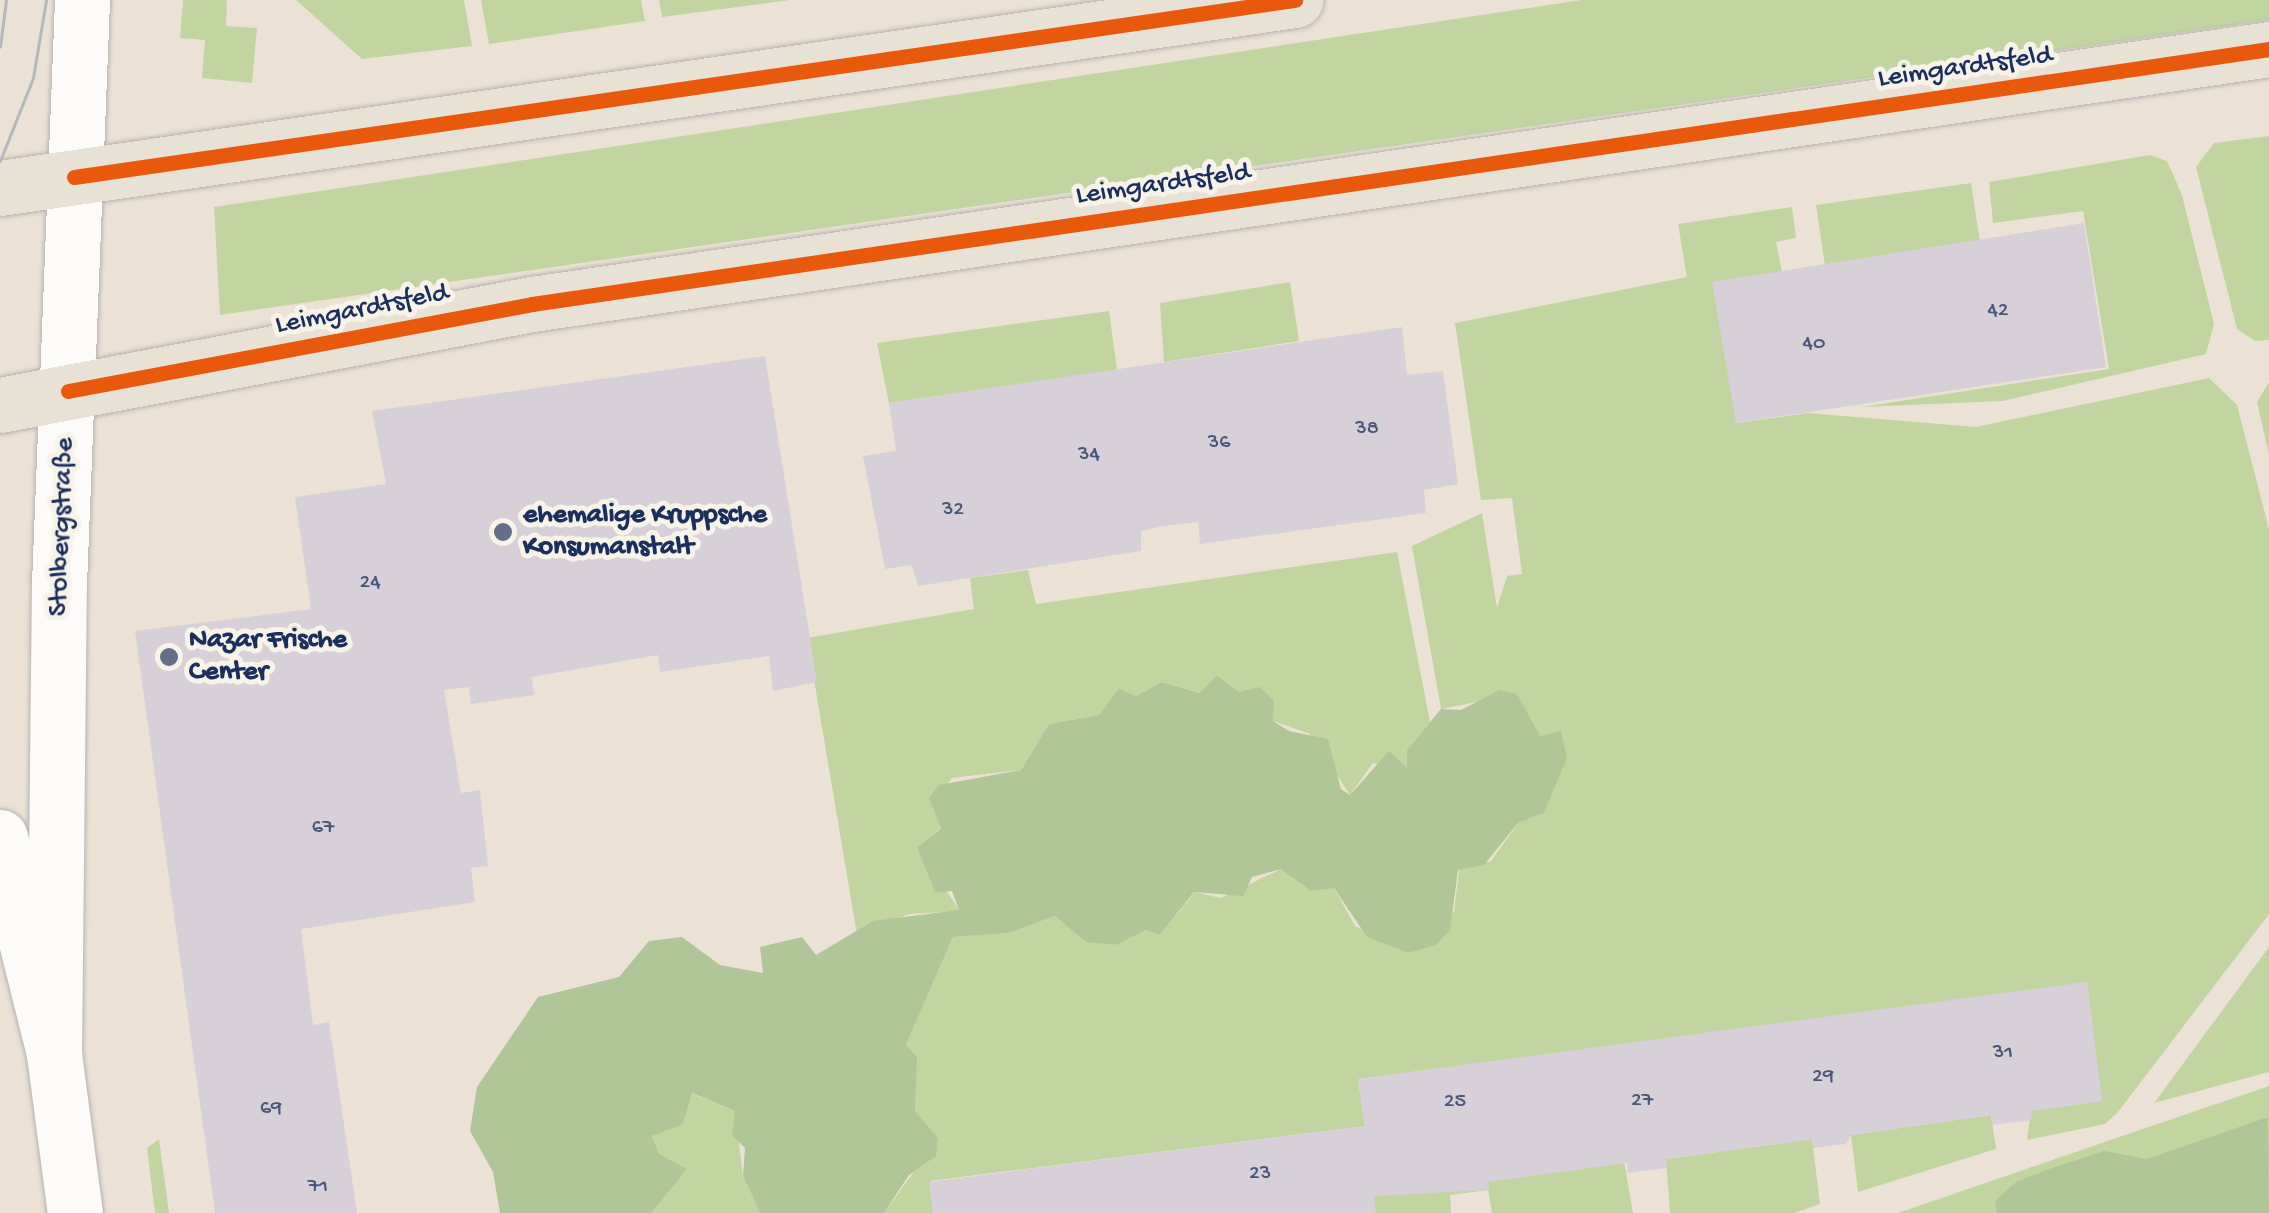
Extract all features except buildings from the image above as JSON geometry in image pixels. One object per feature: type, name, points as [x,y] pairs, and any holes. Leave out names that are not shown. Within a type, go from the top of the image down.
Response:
[{"type":"main road","points":[[0,188],[1295,0]]},
{"type":"main road","name":"Leimgardtsfeld","points":[[0,406],[532,304],[2269,48]]},
{"type":"street","name":"Stolbergstraße","points":[[54,1054],[68,391],[82,0]]},
{"type":"street","name":"Stolbergstraße","points":[[0,836],[54,1054],[75,1213]]},
{"type":"green space","points":[[183,0],[227,0],[226,26],[257,28],[252,83],[202,78],[205,40],[180,38]]},
{"type":"green space","points":[[296,0],[464,0],[472,46],[362,59]]},
{"type":"green space","points":[[481,0],[641,0],[645,21],[489,44]]},
{"type":"green space","points":[[659,0],[790,0],[662,17]]},
{"type":"green space","points":[[1581,0],[2269,0],[2269,20],[220,315],[214,207]]},
{"type":"green space","points":[[2269,136],[2269,340],[2255,341],[2237,329],[2196,167],[2214,143]]},
{"type":"green space","points":[[2150,155],[2167,161],[2182,195],[2214,324],[2206,354],[2003,401],[1861,407],[2109,369],[2083,211],[1993,223],[1989,182]]},
{"type":"green space","points":[[1971,183],[1980,242],[1825,266],[1816,205]]},
{"type":"green space","points":[[1792,207],[1796,238],[1776,242],[1782,272],[1737,423],[1808,413],[1976,427],[2209,378],[2237,405],[2269,529],[2269,914],[2118,1112],[2105,1124],[2027,1140],[2031,1111],[2101,1101],[2087,983],[1358,1079],[1365,1126],[930,1181],[933,1213],[884,1213],[938,1138],[915,1111],[906,1045],[953,937],[1009,933],[1055,916],[1086,941],[1116,945],[1146,930],[1160,935],[1195,892],[1221,898],[1281,869],[1334,888],[1355,926],[1387,940],[1454,912],[1459,870],[1491,861],[1518,823],[1544,813],[1559,775],[1517,694],[1441,709],[1412,546],[1482,513],[1497,608],[1507,576],[1522,574],[1512,498],[1481,500],[1455,323],[1687,277],[1678,224]]},
{"type":"green space","points":[[1290,282],[1299,341],[1164,362],[1160,303]]},
{"type":"green space","points":[[1109,311],[1117,370],[889,403],[877,343]]},
{"type":"green space","points":[[2269,382],[2269,455],[2257,402]]},
{"type":"green space","points":[[1397,552],[1430,722],[1407,750],[1407,773],[1373,763],[1350,795],[1310,734],[1273,721],[1217,675],[1201,693],[1162,682],[1136,696],[1119,688],[1099,715],[1049,724],[1021,770],[952,778],[935,801],[941,827],[918,848],[960,911],[909,914],[857,935],[807,638],[974,609],[970,578],[1028,570],[1036,604]]},
{"type":"green space","points":[[1217,675],[1239,692],[1260,687],[1274,701],[1273,721],[1289,731],[1328,739],[1341,789],[1350,795],[1389,751],[1407,768],[1407,750],[1441,709],[1461,710],[1500,690],[1517,694],[1540,736],[1561,731],[1567,758],[1544,813],[1518,823],[1484,865],[1458,870],[1450,930],[1436,945],[1408,953],[1367,937],[1334,888],[1311,891],[1281,869],[1252,877],[1243,896],[1194,892],[1160,935],[1146,930],[1116,945],[1086,942],[1055,916],[1009,933],[953,937],[906,1045],[917,1057],[915,1111],[938,1138],[936,1156],[909,1175],[884,1213],[760,1213],[743,1176],[745,1148],[732,1135],[735,1111],[692,1093],[683,1124],[652,1136],[659,1154],[687,1169],[651,1213],[500,1213],[493,1172],[470,1131],[477,1087],[538,997],[619,977],[649,941],[682,937],[720,965],[763,973],[760,947],[802,937],[816,955],[873,921],[959,910],[952,891],[935,892],[917,848],[941,828],[929,798],[939,785],[1021,770],[1049,724],[1099,715],[1119,688],[1136,696],[1162,682],[1200,693]]},
{"type":"green space","points":[[2269,947],[2269,1072],[2154,1103]]},
{"type":"green space","points":[[2269,1086],[2269,1213],[1898,1213],[2134,1132]]},
{"type":"green space","points":[[691,1093],[735,1111],[743,1176],[760,1213],[651,1213],[659,1154],[652,1136],[683,1114]]},
{"type":"green space","points":[[1991,1115],[1996,1149],[1858,1192],[1851,1135]]},
{"type":"green space","points":[[2268,1117],[2269,1213],[1997,1213],[1995,1201],[2016,1182],[2049,1169],[2104,1151],[2147,1159]]},
{"type":"green space","points":[[159,1139],[169,1213],[155,1213],[147,1148]]},
{"type":"green space","points":[[1812,1139],[1820,1204],[1794,1213],[1670,1213],[1666,1159]]},
{"type":"green space","points":[[1623,1155],[1633,1213],[1492,1213],[1488,1190],[1450,1195],[1451,1213],[1235,1213]]},
{"type":"tram line","points":[[0,47],[6,0]]},
{"type":"tram line","points":[[0,161],[33,78],[46,0]]},
{"type":"cycle path","points":[[74,177],[1295,0]]},
{"type":"cycle path","points":[[68,391],[532,304],[2269,49]]},
{"type":"place","name":"ehemalige Kruppsche Konsumanstalt","points":[[503,532]]},
{"type":"place","name":"Nazar Frische Center","points":[[169,657]]}]
